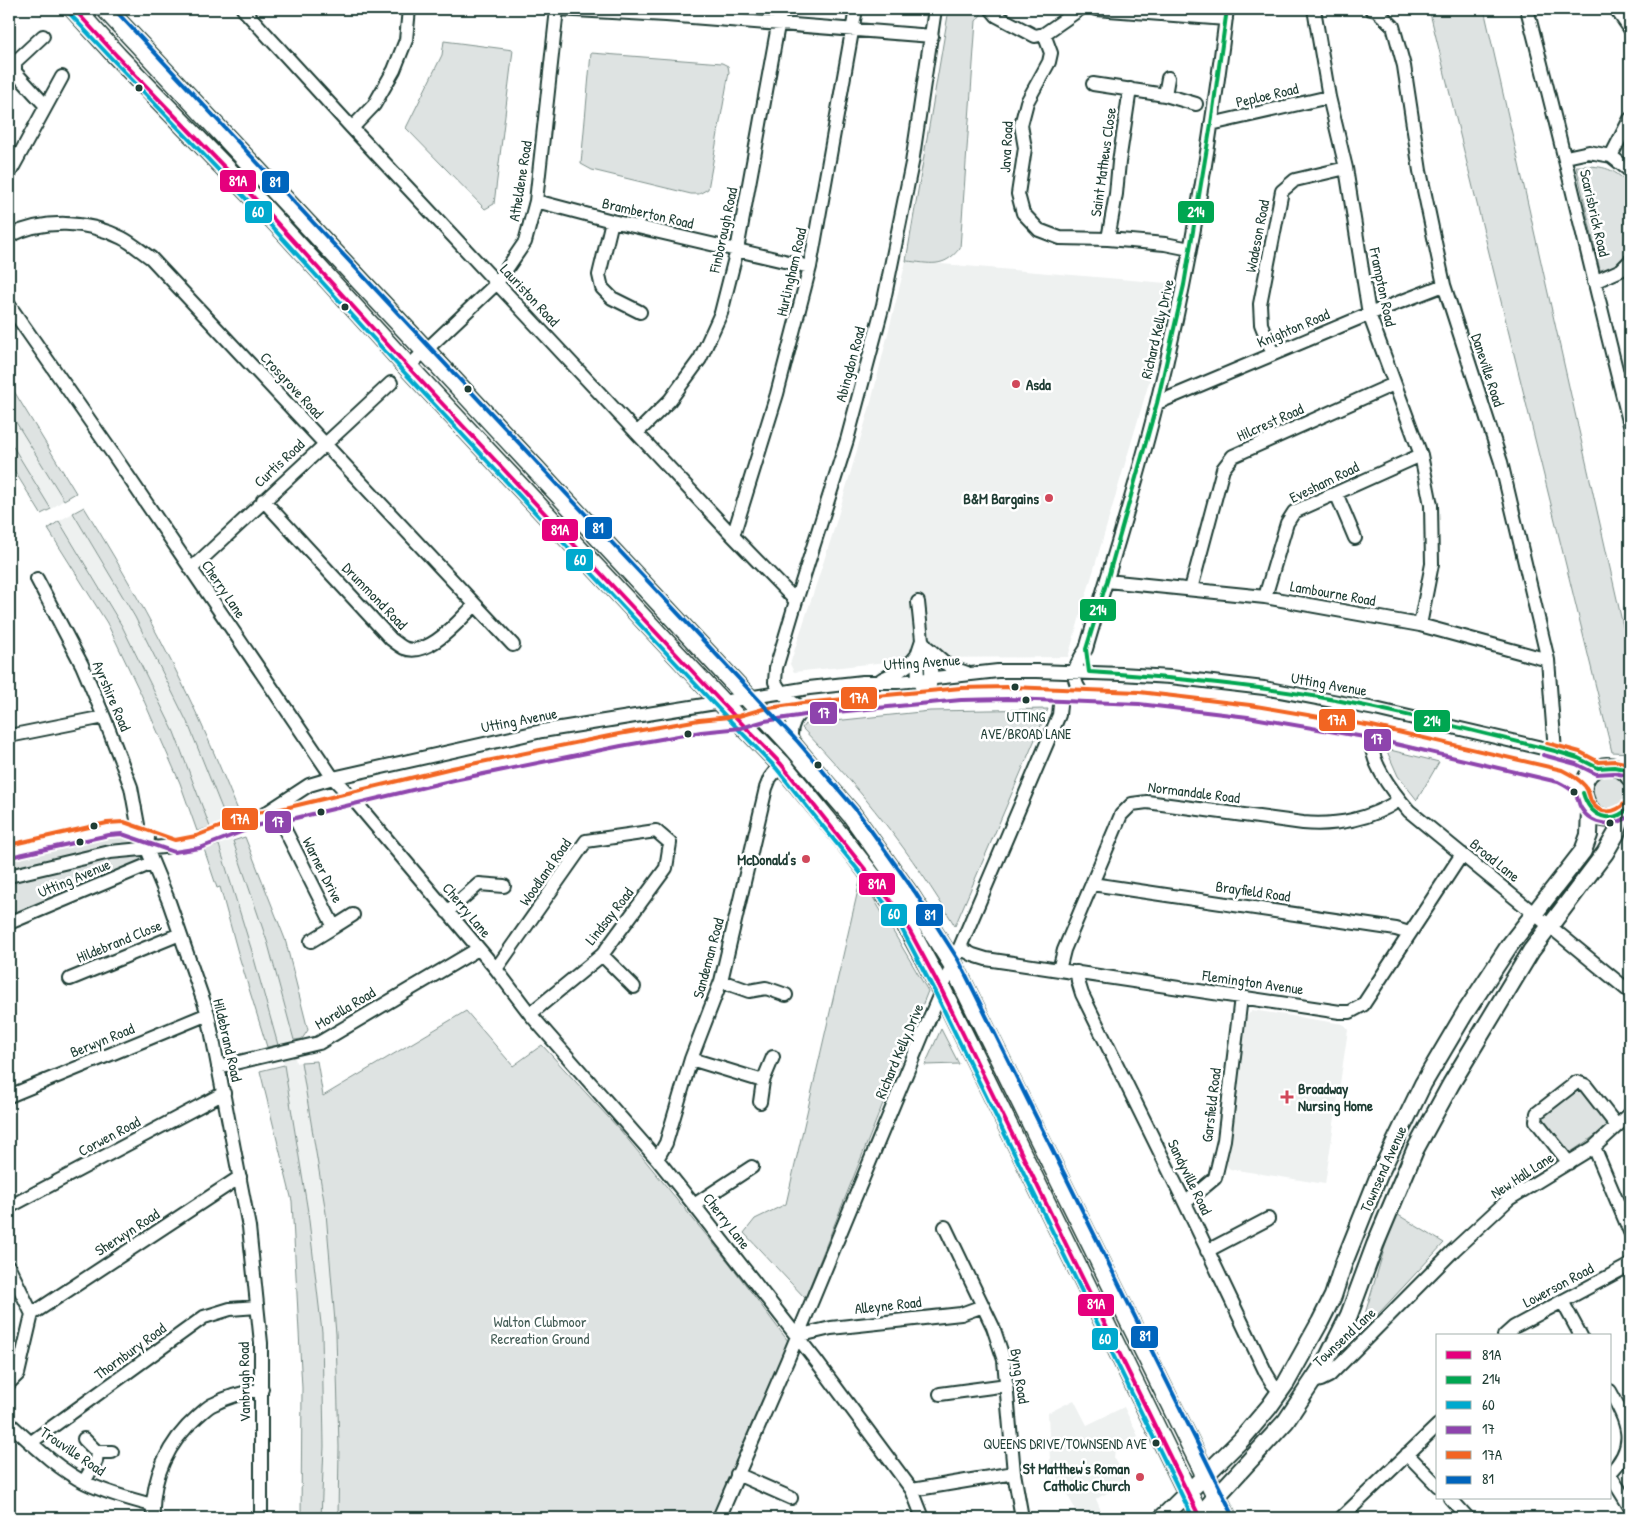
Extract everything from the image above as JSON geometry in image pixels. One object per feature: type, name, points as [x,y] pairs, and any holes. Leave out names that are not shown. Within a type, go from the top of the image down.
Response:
[{"type":"highway","points":[[106,9],[793,746],[852,814],[910,896],[957,956],[1206,1476],[1205,1513]]},
{"type":"highway","points":[[83,11],[113,52],[258,202],[408,367],[781,764],[900,913],[942,991],[1187,1493],[1205,1513],[1227,1518]]},
{"type":"main road","points":[[1627,772],[1606,766],[1598,768],[1587,778],[1583,794],[1586,805],[1597,815],[1615,818],[1627,810]]},
{"type":"main road","name":"Townsend Avenue","points":[[1162,1518],[1241,1440],[1280,1392],[1333,1296],[1350,1246],[1379,1175],[1423,1084],[1470,1005],[1509,946],[1583,851],[1590,835],[1590,810]]},
{"type":"main road","name":"Townsend Avenue","points":[[1205,1513],[1286,1421],[1326,1361],[1349,1314],[1374,1245],[1416,1150],[1451,1084],[1531,951],[1605,853],[1627,810]]},
{"type":"street","name":"Lauriston Road","points":[[243,9],[733,536],[796,601]]},
{"type":"street","points":[[352,128],[374,105],[394,70],[406,40],[409,9]]},
{"type":"street","name":"Atheldene Road","points":[[425,350],[497,283],[525,242],[536,201],[557,9]]},
{"type":"street","points":[[557,9],[667,12],[779,24],[932,36]]},
{"type":"street","name":"Finborough Road","points":[[637,433],[670,400],[700,359],[721,313],[737,250],[781,9]]},
{"type":"street","name":"Hurlingham Road","points":[[733,536],[777,394],[810,267],[854,29],[856,9]]},
{"type":"street","name":"Abingdon Road","points":[[782,692],[775,682],[776,668],[847,440],[883,305],[912,163],[935,9]]},
{"type":"street","points":[[991,9],[997,16],[1035,36],[1044,34],[1080,9]]},
{"type":"street","points":[[1096,9],[1226,14]]},
{"type":"street","name":"Frampton Road","points":[[1314,9],[1330,97],[1346,168],[1369,314],[1421,455],[1431,505],[1432,564],[1420,625]]},
{"type":"street","name":"Daneville Road","points":[[1371,9],[1376,10],[1393,26],[1404,66],[1420,171],[1444,285],[1501,462],[1548,660],[1555,751]]},
{"type":"street","name":"Scarisbrick Road","points":[[1527,9],[1566,157],[1594,282],[1630,426]]},
{"type":"street","points":[[1616,9],[1630,29]]},
{"type":"street","name":"Richard Kelly Drive","points":[[1089,672],[1086,663],[1086,649],[1157,403],[1184,285],[1212,124],[1226,14]]},
{"type":"street","name":"Java Road","points":[[1044,34],[1051,53],[1049,62],[1027,102],[1021,125],[1025,148],[1018,194],[1023,213],[1039,230],[1060,238],[1108,239],[1165,244],[1190,249]]},
{"type":"street","points":[[43,36],[15,62],[16,72],[46,106]]},
{"type":"street","points":[[9,174],[62,77]]},
{"type":"street","points":[[1165,95],[1168,78]]},
{"type":"street","name":"Saint Mathews Close","points":[[1093,84],[1165,95],[1196,104]]},
{"type":"street","name":"Saint Mathews Close","points":[[1108,239],[1130,89]]},
{"type":"street","name":"Peploe Road","points":[[1212,124],[1330,97]]},
{"type":"street","points":[[1611,156],[1630,119]]},
{"type":"street","points":[[1566,157],[1590,152],[1611,156],[1630,170]]},
{"type":"street","name":"Wadeson Road","points":[[1274,354],[1261,324],[1260,304],[1282,191],[1295,180],[1346,168]]},
{"type":"street","name":"Bramberton Road","points":[[536,201],[612,222],[810,267]]},
{"type":"street","points":[[612,222],[599,275],[602,288],[612,298],[640,312]]},
{"type":"street","name":"Crosgrove Road","points":[[9,236],[36,227],[62,223],[93,227],[122,238],[151,258],[513,646]]},
{"type":"street","points":[[1594,282],[1621,270],[1630,261]]},
{"type":"street","name":"Knighton Road","points":[[1157,403],[1369,314],[1444,285]]},
{"type":"street","name":"Cherry Lane","points":[[9,305],[333,778],[353,799],[496,969],[530,1014],[657,1159],[694,1205],[912,1490],[923,1518]]},
{"type":"street","points":[[408,367],[425,350]]},
{"type":"street","name":"Curtis Road","points":[[191,569],[263,500],[392,383]]},
{"type":"street","name":"Hilcrest Road","points":[[1191,589],[1223,469],[1233,456],[1394,384]]},
{"type":"street","name":"Evesham Road","points":[[1265,597],[1287,523],[1294,512],[1421,455]]},
{"type":"street","points":[[1336,493],[1355,538]]},
{"type":"street","name":"Drummond Road","points":[[263,500],[391,639],[404,648],[416,650],[430,646],[446,634],[475,605]]},
{"type":"street","name":"Ayrshire Road","points":[[37,579],[82,665],[104,717],[131,787],[138,825],[144,839]]},
{"type":"street","name":"Lambourne Road","points":[[1107,581],[1265,597],[1420,625],[1548,660]]},
{"type":"street","points":[[918,602],[932,678],[927,697]]},
{"type":"street","points":[[878,682],[909,665],[925,644]]},
{"type":"street","points":[[925,644],[950,667],[971,674]]},
{"type":"street","name":"Richard Kelly Drive","points":[[1074,672],[1079,658],[1086,649]]},
{"type":"street","points":[[917,655],[918,680],[927,697]]},
{"type":"street","name":"Utting Avenue","points":[[276,812],[308,786],[333,778],[542,731],[809,688],[1008,671],[1089,672],[1204,681],[1320,698],[1385,711],[1555,751],[1578,758],[1598,768]]},
{"type":"street","points":[[1074,672],[1074,683],[1084,696]]},
{"type":"street","points":[[782,692],[790,701],[804,709],[797,715],[792,724],[791,736],[793,746]]},
{"type":"street","name":"Utting Avenue","points":[[9,851],[108,829],[123,828],[144,839],[174,846],[216,836],[276,812],[353,799],[544,754],[700,726],[740,722],[764,715],[804,709],[962,694],[1003,693],[1139,698],[1249,711],[1371,732],[1560,776],[1574,784],[1583,794]]},
{"type":"street","name":"Richard Kelly Drive","points":[[719,1518],[1058,715],[1061,695]]},
{"type":"street","points":[[9,736],[104,717]]},
{"type":"street","name":"Broad Lane","points":[[1371,732],[1372,746],[1379,766],[1391,790],[1399,800],[1424,824],[1630,992]]},
{"type":"street","name":"Sandeman Road","points":[[657,1159],[666,1143],[691,1059],[721,982],[766,788],[770,778],[781,764]]},
{"type":"street","name":"Normandale Road","points":[[1058,970],[1064,950],[1121,814],[1137,802],[1312,824],[1332,823],[1370,815],[1399,800]]},
{"type":"street","name":"Warner Drive","points":[[276,812],[334,927],[353,915]]},
{"type":"street","name":"Woodland Road","points":[[496,969],[586,841],[656,830],[670,844]]},
{"type":"street","name":"Utting Avenue","points":[[9,876],[110,852],[144,839]]},
{"type":"street","name":"Hildebrand Road","points":[[144,839],[152,863],[170,902],[208,1014],[240,1177],[251,1245]]},
{"type":"street","name":"Lindsay Road","points":[[530,1014],[602,955],[666,868],[670,844]]},
{"type":"street","name":"Flemington Avenue","points":[[957,956],[980,957],[1345,1012],[1355,1010],[1363,1005],[1462,854]]},
{"type":"street","name":"Utting Avenue","points":[[9,923],[152,863]]},
{"type":"street","points":[[447,912],[480,884],[504,886]]},
{"type":"street","name":"Brayfield Road","points":[[1092,884],[1396,929],[1409,934]]},
{"type":"street","points":[[311,942],[334,927]]},
{"type":"street","name":"Hildebrand Close","points":[[70,979],[180,934]]},
{"type":"street","name":"Morella Road","points":[[218,1067],[319,1043],[478,949]]},
{"type":"street","points":[[602,955],[634,987]]},
{"type":"street","name":"Sandyville Road","points":[[1077,972],[1082,994],[1266,1373],[1280,1392]]},
{"type":"street","points":[[721,982],[748,991],[766,988],[786,994]]},
{"type":"street","name":"Garsfield Road","points":[[1185,1203],[1215,1178],[1224,1140],[1241,996]]},
{"type":"street","name":"Berwyn Road","points":[[9,1096],[208,1014]]},
{"type":"street","points":[[760,1102],[763,1081],[773,1057]]},
{"type":"street","points":[[691,1059],[763,1081]]},
{"type":"street","points":[[1570,1163],[1536,1121],[1537,1113],[1577,1082],[1585,1085],[1617,1126]]},
{"type":"street","name":"Corwen Road","points":[[9,1207],[224,1093]]},
{"type":"street","name":"New Hall Lane","points":[[1394,1311],[1454,1250],[1509,1199],[1594,1147],[1630,1114]]},
{"type":"street","points":[[1594,1147],[1630,1232]]},
{"type":"street","points":[[694,1205],[752,1167]]},
{"type":"street","name":"Sherwyn Road","points":[[32,1314],[240,1177]]},
{"type":"street","points":[[1207,1251],[1268,1219]]},
{"type":"street","name":"Byng Road","points":[[945,1227],[993,1327],[1004,1360],[1014,1473],[1021,1512]]},
{"type":"street","name":"Vanbrugh Road","points":[[251,1245],[260,1343],[262,1389],[261,1518]]},
{"type":"street","name":"Lowerson Road","points":[[1506,1334],[1514,1327],[1630,1265]]},
{"type":"street","points":[[9,1267],[32,1314],[18,1374],[9,1383]]},
{"type":"street","points":[[1562,1301],[1579,1334]]},
{"type":"street","name":"Alleyne Road","points":[[796,1336],[831,1328],[960,1314],[983,1306]]},
{"type":"street","name":"Thornbury Road","points":[[30,1443],[204,1317],[230,1309],[257,1307]]},
{"type":"street","name":"Townsend Lane","points":[[1313,1382],[1329,1376],[1394,1311]]},
{"type":"street","points":[[940,1394],[1007,1385]]},
{"type":"street","points":[[153,1518],[152,1505],[157,1480],[166,1452],[184,1428],[212,1404],[242,1393],[262,1389]]},
{"type":"street","points":[[1612,1395],[1624,1417],[1628,1430],[1628,1444],[1620,1464],[1612,1472]]},
{"type":"street","name":"Trouville Road","points":[[9,1423],[30,1443],[84,1482],[116,1496],[152,1505]]},
{"type":"street","points":[[1341,1518],[1436,1426]]},
{"type":"street","points":[[84,1439],[97,1452],[112,1452]]},
{"type":"street","points":[[84,1482],[96,1461],[97,1452]]},
{"type":"street","points":[[1408,1454],[1436,1484]]},
{"type":"street","points":[[912,1490],[1014,1473]]},
{"type":"street","points":[[737,1474],[790,1498]]},
{"type":"street","points":[[1612,1477],[1630,1508]]},
{"type":"street","points":[[1452,1500],[1468,1518]]},
{"type":"shaded area","points":[[906,261],[1178,284],[1068,657],[924,658],[794,672],[790,664],[832,536],[870,406]]},
{"type":"shaded area","points":[[9,411],[64,500],[51,509],[9,440]]},
{"type":"shaded area","points":[[73,513],[135,617],[189,726],[227,821],[225,822],[226,824],[213,828],[212,826],[210,827],[174,732],[122,626],[59,521]]},
{"type":"shaded area","points":[[231,839],[268,944],[294,1040],[292,1042],[278,1045],[219,843]]},
{"type":"shaded area","name":"Broadway Nursing Home","points":[[1252,1010],[1343,1024],[1348,1030],[1325,1184],[1230,1169],[1226,1165],[1247,1016]]},
{"type":"shaded area","points":[[295,1056],[296,1063],[301,1062],[326,1213],[336,1334],[339,1447],[338,1518],[321,1518],[324,1446],[322,1332],[308,1212],[283,1059]]},
{"type":"shaded area","points":[[1074,1400],[1087,1425],[1124,1407],[1138,1436],[1115,1446],[1114,1459],[1126,1480],[1112,1487],[1113,1490],[1096,1499],[1104,1518],[1080,1518],[1050,1462],[1048,1413]]},
{"type":"green space","points":[[949,9],[983,9],[984,11],[976,21],[960,248],[954,255],[942,262],[906,261]]},
{"type":"green space","points":[[1429,9],[1484,9],[1630,657],[1630,753],[1612,752]]},
{"type":"green space","points":[[444,41],[513,50],[494,204],[485,209],[406,128],[442,55]]},
{"type":"green space","points":[[591,53],[722,63],[728,66],[729,72],[708,189],[699,194],[691,194],[592,170],[581,164]]},
{"type":"green space","points":[[1576,166],[1606,168],[1630,185],[1630,251],[1621,261],[1605,269],[1600,270]]},
{"type":"green space","points":[[9,383],[76,493],[64,500],[9,411]]},
{"type":"green space","points":[[9,440],[51,509],[41,514],[9,462]]},
{"type":"green space","points":[[84,507],[131,586],[174,666],[240,815],[227,821],[189,726],[135,617],[73,513]]},
{"type":"green space","points":[[59,521],[122,626],[174,732],[210,827],[197,831],[180,783],[107,623],[48,529]]},
{"type":"green space","points":[[1048,709],[955,926],[922,874],[865,798],[802,728],[805,724],[930,711]]},
{"type":"green space","points":[[1386,749],[1439,762],[1417,800],[1398,776]]},
{"type":"green space","points":[[1609,774],[1616,775],[1621,779],[1625,784],[1625,798],[1621,803],[1616,807],[1609,808],[1602,807],[1597,803],[1593,798],[1592,791],[1593,784],[1597,779],[1602,775]]},
{"type":"green space","points":[[108,829],[148,837],[174,846],[148,849],[152,863],[9,923],[9,851]]},
{"type":"green space","points":[[245,837],[285,939],[308,1030],[302,1039],[294,1040],[268,944],[233,841]]},
{"type":"green space","points":[[219,845],[251,948],[278,1045],[267,1047],[220,887],[217,888],[204,849]]},
{"type":"green space","points":[[861,877],[928,991],[805,1298],[744,1233],[755,1219],[786,1204]]},
{"type":"green space","name":"Walton Clubmoor Recreation Ground","points":[[466,1011],[513,1066],[542,1045],[621,1131],[730,1264],[788,1341],[712,1518],[338,1518],[339,1447],[336,1334],[326,1213],[301,1062],[317,1061],[323,1096]]},
{"type":"green space","points":[[941,1029],[959,1064],[925,1065]]},
{"type":"green space","points":[[284,1065],[308,1212],[322,1332],[324,1446],[321,1518],[301,1518],[302,1388],[292,1201],[260,1071]]},
{"type":"green space","points":[[1575,1089],[1581,1091],[1609,1126],[1568,1154],[1544,1120],[1545,1112]]},
{"type":"green space","points":[[1395,1213],[1444,1243],[1367,1326],[1362,1324]]},
{"type":"transit line","name":"81A","points":[[74,9],[258,202],[408,367],[781,764],[900,913],[942,991],[1200,1518]]},
{"type":"transit line","name":"81","points":[[114,9],[798,742],[857,811],[915,892],[959,961],[1233,1515]]},
{"type":"transit line","name":"214","points":[[1227,9],[1211,124],[1184,285],[1157,403],[1086,649],[1089,672],[1262,688],[1319,697],[1408,715],[1555,751],[1578,758],[1598,768],[1614,767],[1630,770]]},
{"type":"transit line","name":"60","points":[[69,13],[253,206],[403,371],[776,768],[895,916],[936,994],[1193,1518]]},
{"type":"transit line","name":"17A","points":[[9,845],[107,823],[124,822],[175,840],[196,836],[255,813],[277,810],[452,768],[619,734],[699,720],[739,716],[763,709],[803,703],[961,688],[1008,687],[1139,692],[1250,705],[1372,726],[1562,770],[1583,783],[1594,806],[1603,811],[1612,811],[1625,803]]},
{"type":"transit line","name":"17","points":[[10,857],[109,835],[122,834],[174,852],[200,848],[259,825],[279,822],[454,780],[621,746],[701,732],[741,728],[765,721],[805,715],[961,700],[1008,699],[1139,704],[1248,717],[1370,738],[1558,782],[1575,793],[1580,806],[1586,814],[1597,822],[1617,822],[1630,816]]},
{"type":"transit line","name":"17A","points":[[1547,743],[1580,752],[1599,762],[1615,761],[1630,764]]},
{"type":"transit line","name":"17","points":[[1543,755],[1576,764],[1596,774],[1614,773],[1629,776]]},
{"type":"transit line","name":"214","points":[[1583,793],[1591,808],[1602,816],[1616,816],[1630,807]]},
{"type":"place","name":"Asda","points":[[1016,384]]},
{"type":"place","name":"B&M Bargains","points":[[1049,498]]},
{"type":"place","name":"UTTING AVE/BROAD LANE","points":[[1026,700]]},
{"type":"place","name":"McDonald's","points":[[806,859]]},
{"type":"place","name":"Broadway Nursing Home","points":[[1287,1097]]},
{"type":"place","name":"QUEENS DRIVE/TOWNSEND AVE","points":[[1156,1443]]},
{"type":"place","name":"St Matthew's Roman Catholic Church","points":[[1140,1477]]}]
